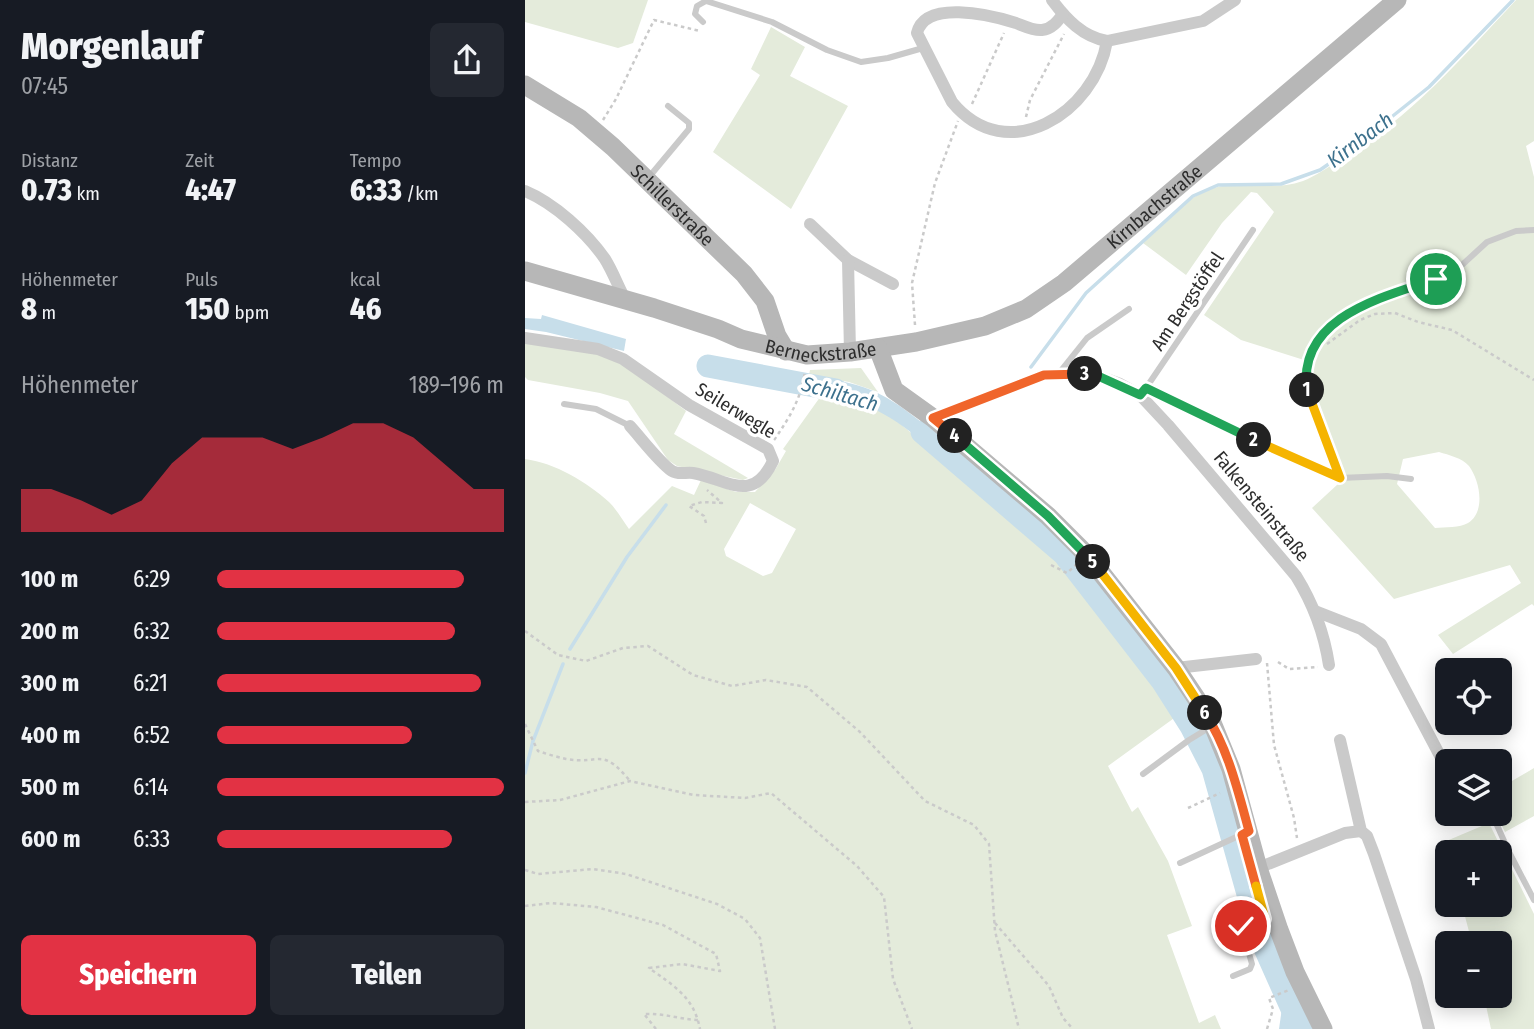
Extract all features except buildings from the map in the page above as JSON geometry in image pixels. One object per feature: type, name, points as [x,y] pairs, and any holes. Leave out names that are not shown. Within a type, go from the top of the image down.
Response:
[{"type":"main road","name":"Kirnbachstraße","points":[[878,348],[985,326],[1026,309],[1064,283],[1397,0]]},
{"type":"main road","name":"Schillerstraße","points":[[525,85],[550,99],[595,132],[648,179],[744,274],[765,302],[776,336],[786,351]]},
{"type":"main road","name":"Berneckstraße","points":[[525,271],[625,299],[741,339],[786,351],[807,355],[878,348],[894,390],[933,418],[1048,516],[1087,555],[1176,668],[1231,769],[1244,833],[1258,868],[1269,917],[1323,1029]]},
{"type":"street","points":[[1052,0],[1075,27],[1107,41],[1203,21],[1235,0]]},
{"type":"street","points":[[1063,14],[1050,28],[1040,31],[951,8],[934,10],[919,23],[917,33],[952,102],[964,116],[986,130],[1010,133],[1045,124],[1076,103],[1105,57],[1107,41]]},
{"type":"street","points":[[525,191],[552,206],[571,221],[604,259],[625,299]]},
{"type":"street","points":[[810,223],[848,260],[893,284]]},
{"type":"street","points":[[848,260],[850,352]]},
{"type":"street","name":"Berneckstraße","points":[[741,339],[766,331],[771,316]]},
{"type":"street","name":"Seilerwegle","points":[[525,338],[598,349],[623,359],[689,405],[768,449],[773,461],[767,475],[758,483],[749,486],[672,471],[630,426]]},
{"type":"street","name":"Falkensteinstraße","points":[[933,418],[1044,375],[1077,373],[1098,376],[1143,392],[1282,557],[1303,587],[1326,643],[1329,666]]},
{"type":"street","points":[[1315,611],[1360,629],[1381,644],[1436,749]]},
{"type":"street","points":[[1176,668],[1261,661]]},
{"type":"street","points":[[1340,740],[1361,831],[1367,836],[1386,891],[1416,979],[1429,1029]]},
{"type":"street","points":[[1258,868],[1345,833],[1361,831]]},
{"type":"lane","points":[[703,22],[695,14],[697,6],[706,1],[772,22],[827,50],[861,62],[923,48]]},
{"type":"lane","points":[[648,179],[689,129],[689,123],[668,106]]},
{"type":"lane","name":"Am Bergstöffel","points":[[1143,392],[1253,230]]},
{"type":"lane","points":[[1340,478],[1306,387],[1311,357],[1320,336],[1351,310],[1436,279],[1462,265],[1487,242],[1516,231],[1534,230]]},
{"type":"lane","points":[[1058,374],[1087,338],[1129,309]]},
{"type":"lane","points":[[1143,392],[1340,478],[1411,479]]},
{"type":"lane","name":"Seilerwegle","points":[[564,404],[596,409],[630,426]]},
{"type":"lane","points":[[1143,774],[1209,728]]},
{"type":"lane","points":[[1497,826],[1534,900]]},
{"type":"lane","points":[[1180,863],[1244,833]]},
{"type":"lane","points":[[1233,976],[1250,969],[1252,964],[1241,926],[1269,917]]},
{"type":"path","points":[[595,132],[616,99],[654,20],[700,32],[703,22]]},
{"type":"path","points":[[916,342],[912,283],[935,183],[974,94],[1011,22]]},
{"type":"path","points":[[1028,130],[1025,120],[1030,100],[1064,33]]},
{"type":"path","points":[[1311,357],[1360,320],[1386,312],[1452,330],[1534,380]]},
{"type":"path","points":[[768,449],[796,408],[805,374]]},
{"type":"path","points":[[692,473],[693,480],[722,503],[702,502],[689,506],[703,516],[706,523]]},
{"type":"path","points":[[1051,565],[1067,573],[1080,561]]},
{"type":"path","points":[[525,631],[558,655],[586,661],[623,648],[648,646],[693,675],[732,687],[766,680],[807,687],[860,732],[925,802],[974,825],[989,844],[995,930],[1019,1029]]},
{"type":"path","points":[[1261,661],[1274,745],[1294,818],[1299,851]]},
{"type":"path","points":[[1278,662],[1289,669],[1329,666]]},
{"type":"path","points":[[525,724],[538,751],[568,759],[603,758],[619,768],[630,781]]},
{"type":"path","points":[[525,802],[560,800],[630,781],[694,795],[745,798],[771,793],[857,866],[884,897],[893,979],[912,1029]]},
{"type":"path","points":[[1188,808],[1212,796]]},
{"type":"path","points":[[525,870],[538,874],[593,869],[626,874],[717,904],[745,919],[760,938],[775,1029]]},
{"type":"path","points":[[525,906],[551,903],[596,907],[663,925],[716,954],[720,971],[682,964],[649,968],[688,1000],[697,1011],[700,1029]]},
{"type":"path","points":[[995,923],[1049,986],[1063,1018],[1073,1029]]},
{"type":"path","points":[[1267,1029],[1273,1009],[1269,998],[1290,990]]},
{"type":"path","points":[[656,1029],[644,1014],[660,1013],[674,1018],[698,1020]]},
{"type":"green space","points":[[525,0],[648,0],[633,43],[618,48],[525,22]]},
{"type":"green space","points":[[1516,0],[1534,0],[1534,141],[1526,146],[1534,177],[1534,606],[1532,604],[1453,654],[1438,635],[1521,583],[1510,565],[1394,599],[1312,508],[1338,484],[1304,388],[1304,360],[1241,340],[1204,315],[1274,212],[1257,193],[1251,192],[1222,223],[1186,275],[1143,243],[1184,204],[1208,190],[1221,186],[1286,185],[1303,181],[1365,144],[1412,107]],"holes":[[[1439,452],[1466,463],[1476,480],[1479,504],[1474,518],[1465,525],[1435,528],[1397,484],[1403,459]]]},
{"type":"green space","points":[[771,27],[805,47],[790,76],[848,106],[791,209],[713,152],[760,75],[751,69]]},
{"type":"green space","points":[[525,342],[589,352],[630,370],[686,411],[674,434],[748,478],[743,480],[677,466],[668,460],[628,401],[528,380],[525,377]]},
{"type":"green space","points":[[861,368],[878,392],[849,382],[809,375],[810,370]]},
{"type":"green space","points":[[823,393],[861,403],[897,421],[1054,553],[1177,716],[1108,766],[1132,812],[1138,807],[1168,861],[1192,926],[1167,935],[1199,1023],[1215,1015],[1221,1029],[525,1029],[525,459],[559,469],[591,487],[612,505],[629,529],[672,486],[694,495],[701,480],[736,492],[755,492],[775,470],[786,451],[783,449]],"holes":[[[750,503],[796,529],[772,573],[763,576],[726,556],[724,549]]]},
{"type":"green space","points":[[1534,768],[1534,816],[1505,832],[1502,826],[1512,826],[1512,781]]},
{"type":"green space","points":[[1482,826],[1490,826],[1497,840],[1449,840]]},
{"type":"green space","points":[[1512,870],[1534,914],[1534,1029],[1491,1029],[1487,1008],[1512,1008],[1512,931],[1469,931],[1465,917],[1512,917]]},
{"type":"water","points":[[542,315],[626,339],[624,351],[525,329],[525,318],[541,319]]},
{"type":"water","points":[[710,360],[801,375],[798,389],[707,373]]},
{"type":"water","points":[[809,375],[850,383],[887,398],[909,412],[950,446],[941,456],[894,420],[865,405],[806,390]]},
{"type":"water","points":[[1295,1003],[1305,1029],[1279,1029],[1282,1008]]},
{"type":"waterway","name":"Kirnbach","points":[[1031,367],[1086,293],[1193,196],[1218,185],[1281,184],[1320,170],[1359,143],[1429,87],[1513,0]]},
{"type":"waterway","name":"Schiltach","points":[[708,366],[836,390]]},
{"type":"waterway","name":"Schiltach","points":[[922,432],[1064,554],[1163,682],[1191,726],[1213,769],[1260,937],[1301,1029]]},
{"type":"waterway","points":[[570,649],[627,557],[666,505]]},
{"type":"waterway","points":[[525,773],[533,741],[563,664]]},
{"type":"route","points":[[1241,926],[1265,919],[1242,835],[1249,831],[1237,786],[1213,725],[1176,668],[1087,555],[1048,516],[933,418],[1044,375],[1077,373],[1098,376],[1140,395],[1146,388],[1230,430],[1340,478],[1306,387],[1314,346],[1320,336],[1351,310],[1436,279]]}]
